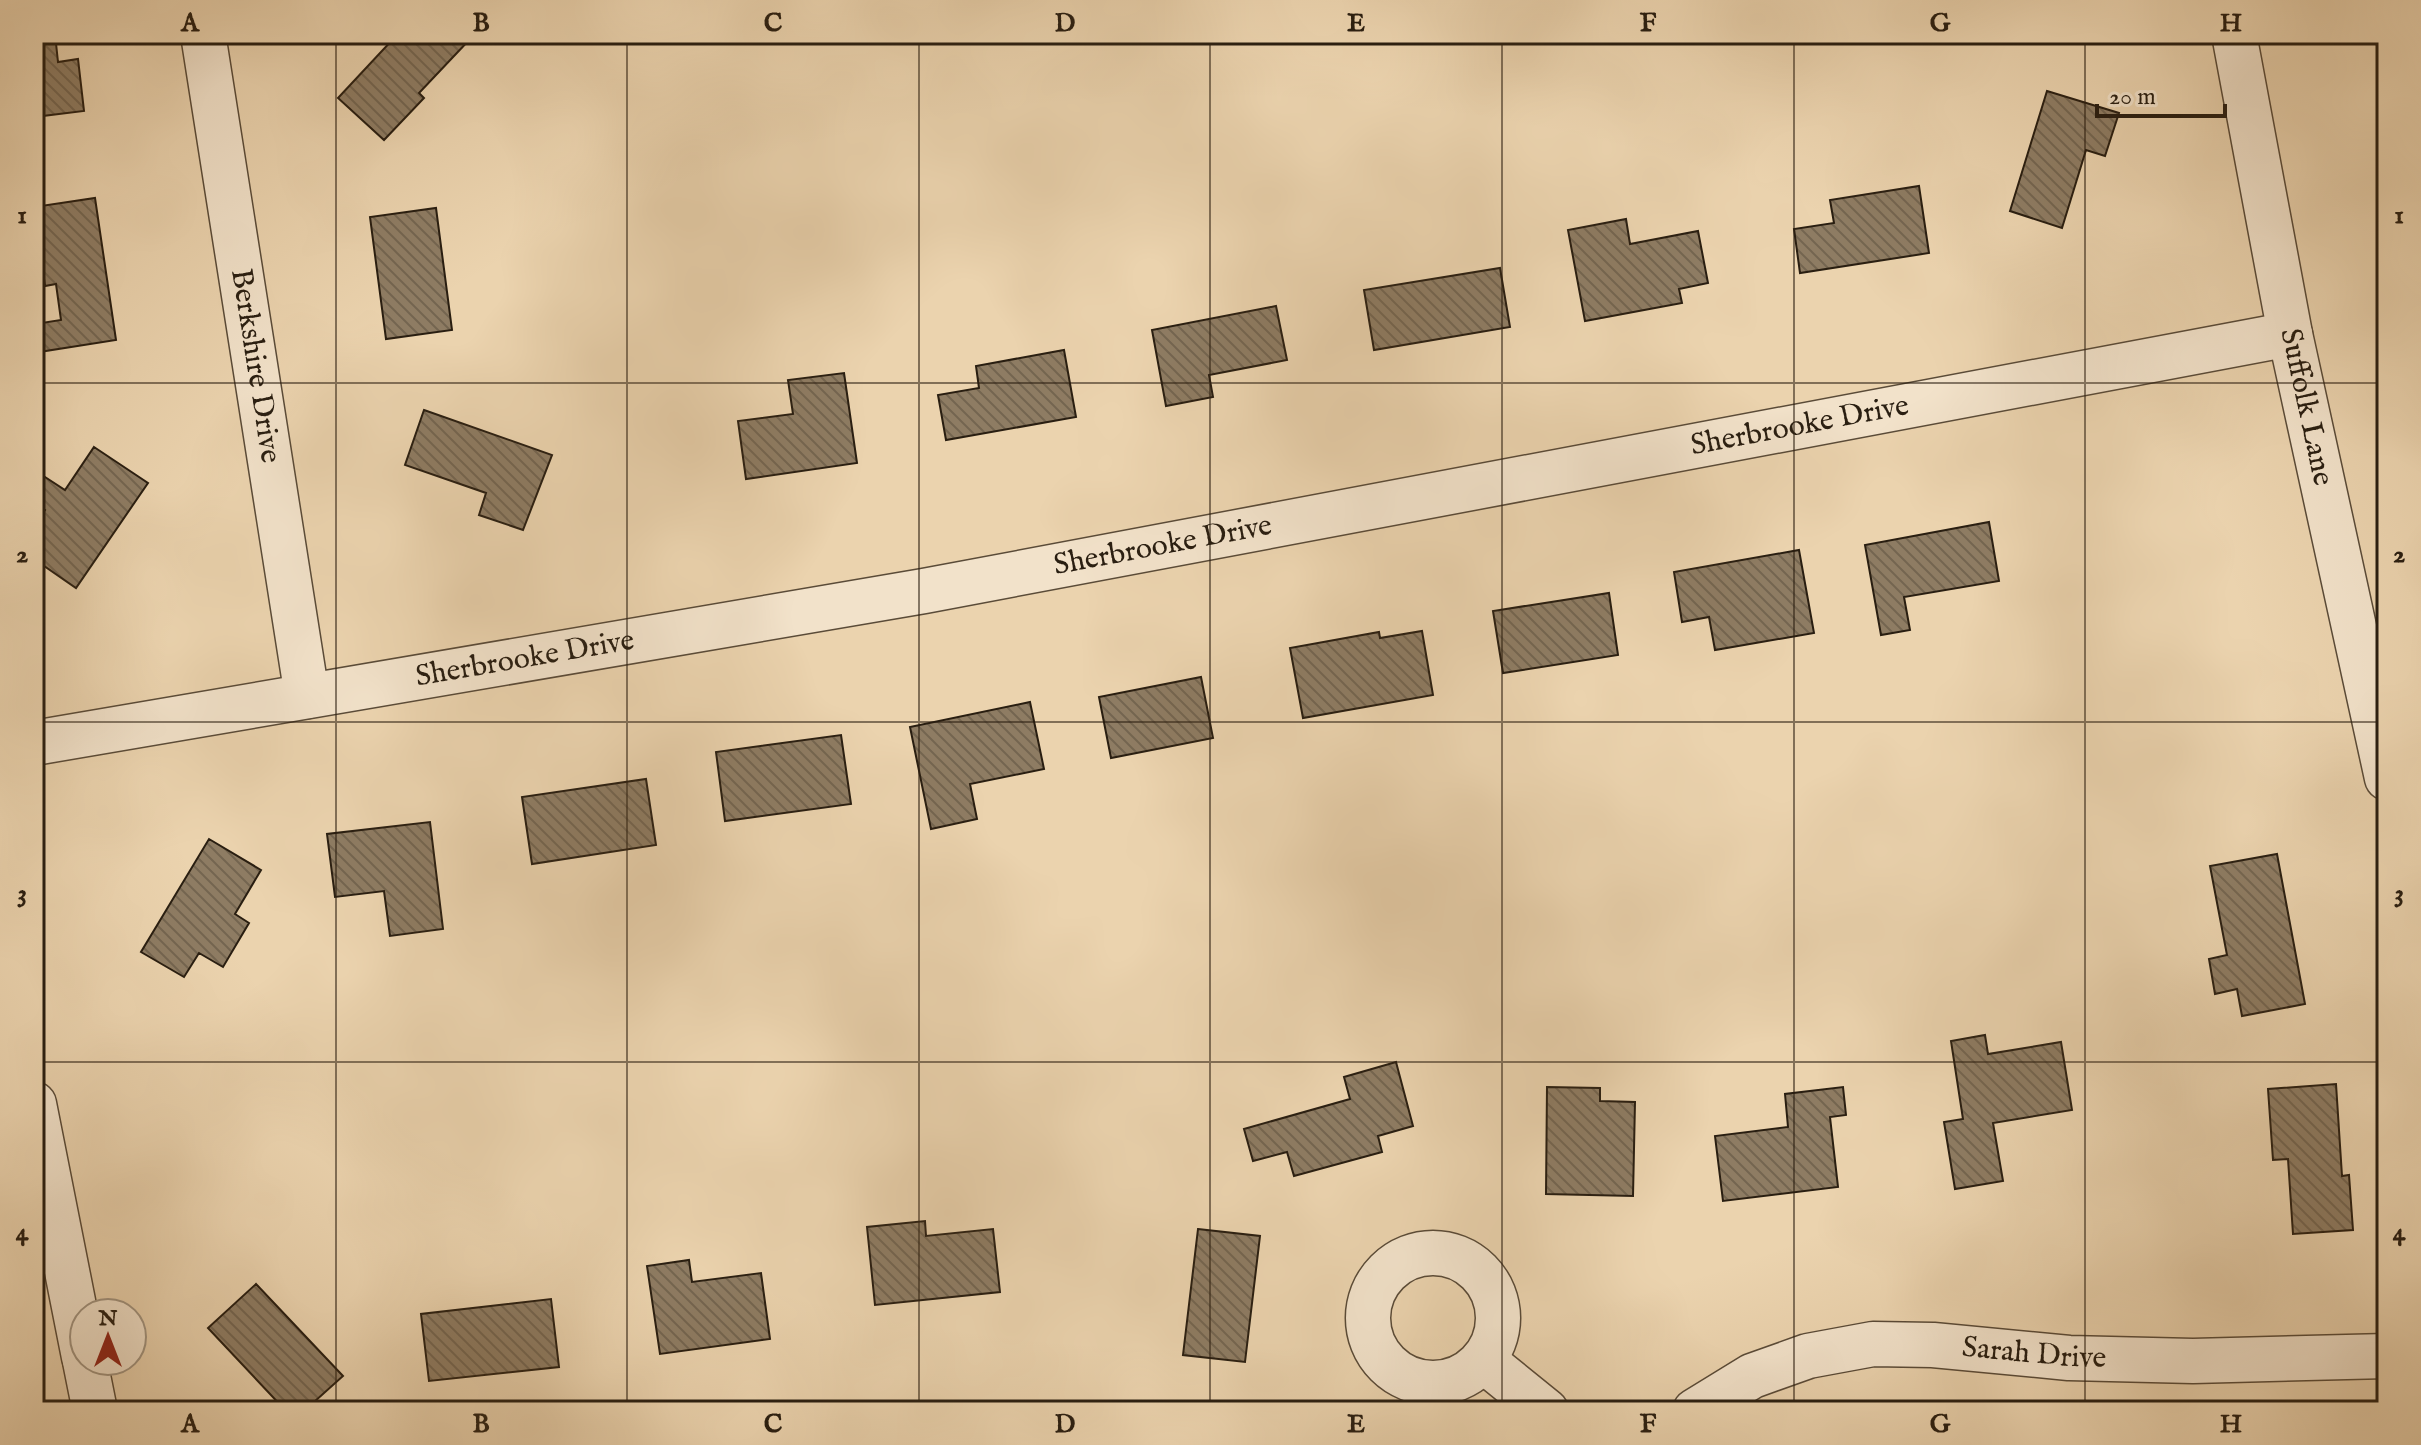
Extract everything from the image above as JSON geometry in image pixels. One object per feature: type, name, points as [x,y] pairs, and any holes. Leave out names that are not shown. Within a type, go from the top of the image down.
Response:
[{"type":"street","name":"Berkshire Drive","points":[[203,34],[307,696]]},
{"type":"street","name":"Suffolk Lane","points":[[2234,34],[2290,334],[2387,778]]},
{"type":"street","name":"Sherbrooke Drive","points":[[34,743],[924,591],[2290,334]]},
{"type":"street","points":[[34,1104],[72,1297]]},
{"type":"street","points":[[1425,1253],[1447,1254],[1468,1263],[1485,1278],[1495,1297],[1498,1319],[1494,1341],[1483,1360],[1470,1371],[1410,1396],[1403,1376],[1379,1354],[1370,1334],[1368,1312],[1374,1291],[1386,1272],[1404,1259],[1425,1253]]},
{"type":"street","name":"Sarah Drive","points":[[1695,1411],[1752,1376],[1808,1356],[1873,1344],[1933,1345],[2069,1358],[2193,1361],[2387,1356]]},
{"type":"street","points":[[1483,1360],[1546,1411]]},
{"type":"street","points":[[88,1377],[95,1411]]},
{"type":"building","points":[[34,34],[55,34],[58,62],[78,59],[84,111],[34,117]]},
{"type":"building","points":[[392,34],[466,34],[471,38],[419,93],[424,98],[384,140],[338,98],[395,37]]},
{"type":"building","points":[[655,34],[687,34],[688,38],[657,43]]},
{"type":"building","points":[[2375,34],[2387,34],[2387,63],[2380,64]]},
{"type":"building","points":[[2047,91],[2119,113],[2105,156],[2086,150],[2062,228],[2010,211]]},
{"type":"building","points":[[1919,186],[1929,253],[1800,273],[1794,229],[1834,223],[1830,200]]},
{"type":"building","points":[[95,198],[116,340],[39,352],[35,324],[61,320],[56,284],[45,286],[34,207]]},
{"type":"building","points":[[436,208],[452,330],[386,339],[370,217]]},
{"type":"building","points":[[1626,219],[1630,244],[1698,231],[1708,283],[1679,289],[1682,303],[1585,321],[1568,230]]},
{"type":"building","points":[[1500,268],[1510,327],[1374,350],[1364,290]]},
{"type":"building","points":[[1276,306],[1287,360],[1209,375],[1213,397],[1166,406],[1152,330]]},
{"type":"building","points":[[1064,350],[1076,417],[946,440],[938,395],[979,388],[976,366]]},
{"type":"building","points":[[844,373],[857,463],[746,479],[738,421],[793,414],[788,380]]},
{"type":"building","points":[[424,410],[552,455],[523,530],[479,515],[486,493],[405,465]]},
{"type":"building","points":[[94,447],[148,483],[76,588],[34,559],[34,527],[45,510],[34,503],[34,486],[42,475],[65,490]]},
{"type":"building","points":[[1989,522],[1999,581],[1904,597],[1910,630],[1881,635],[1865,545]]},
{"type":"building","points":[[1799,550],[1814,633],[1715,650],[1709,617],[1682,622],[1674,572]]},
{"type":"building","points":[[1609,593],[1618,655],[1503,673],[1493,611]]},
{"type":"building","points":[[1422,631],[1433,695],[1303,718],[1290,648],[1379,632],[1380,638]]},
{"type":"building","points":[[1201,677],[1213,738],[1111,758],[1099,697]]},
{"type":"building","points":[[1030,702],[1044,769],[970,784],[977,819],[931,829],[910,727]]},
{"type":"building","points":[[841,735],[851,804],[725,821],[716,752]]},
{"type":"building","points":[[646,779],[656,845],[532,864],[522,797]]},
{"type":"building","points":[[430,822],[443,929],[390,936],[384,891],[335,897],[327,834]]},
{"type":"building","points":[[209,839],[261,870],[235,914],[249,923],[223,967],[199,953],[184,977],[141,952]]},
{"type":"building","points":[[2277,854],[2305,1004],[2242,1016],[2237,989],[2215,994],[2209,959],[2227,955],[2210,866]]},
{"type":"building","points":[[1985,1035],[1988,1054],[2061,1042],[2072,1110],[1993,1123],[2003,1181],[1955,1189],[1944,1122],[1963,1119],[1951,1041]]},
{"type":"building","points":[[1396,1062],[1413,1126],[1378,1136],[1382,1152],[1294,1176],[1287,1152],[1253,1161],[1244,1129],[1350,1099],[1344,1077]]},
{"type":"building","points":[[2336,1084],[2342,1176],[2349,1175],[2353,1230],[2293,1234],[2288,1159],[2273,1160],[2268,1089]]},
{"type":"building","points":[[1547,1087],[1600,1088],[1600,1101],[1635,1102],[1633,1196],[1546,1194]]},
{"type":"building","points":[[1843,1087],[1846,1115],[1830,1117],[1838,1187],[1723,1201],[1715,1136],[1788,1127],[1785,1094]]},
{"type":"building","points":[[925,1221],[926,1236],[993,1229],[1000,1292],[875,1305],[867,1227]]},
{"type":"building","points":[[1198,1229],[1260,1236],[1245,1362],[1183,1355]]},
{"type":"building","points":[[689,1260],[692,1282],[761,1273],[770,1339],[660,1354],[647,1266]]},
{"type":"building","points":[[256,1284],[343,1376],[304,1411],[286,1411],[208,1328]]},
{"type":"building","points":[[551,1299],[559,1367],[429,1381],[421,1314]]}]
